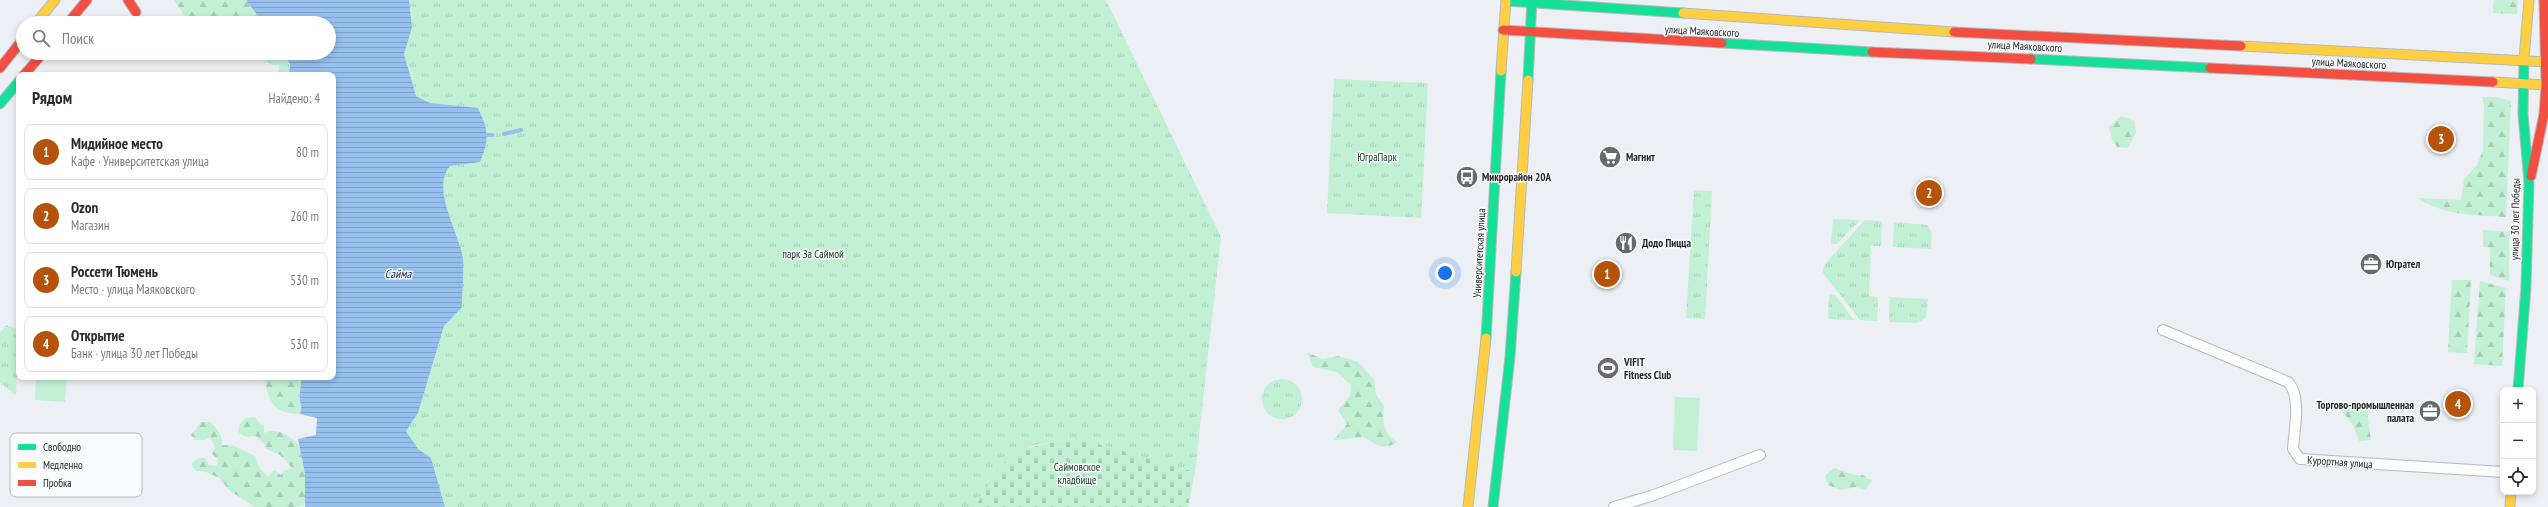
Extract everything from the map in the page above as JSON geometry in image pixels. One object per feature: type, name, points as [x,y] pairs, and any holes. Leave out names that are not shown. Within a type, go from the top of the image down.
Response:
[{"type":"main road","points":[[42,16],[55,0]]},
{"type":"main road","points":[[74,16],[87,0]]},
{"type":"main road","points":[[128,0],[136,12]]},
{"type":"main road","name":"улица Маяковского","points":[[1506,0],[1532,0],[1900,28],[2548,62]]},
{"type":"main road","name":"Университетская улица","points":[[1468,507],[1481,413],[1486,352],[1503,30],[1506,0]]},
{"type":"main road","points":[[1493,507],[1510,357],[1532,0]]},
{"type":"main road","name":"улица 30 лет Победы","points":[[2518,387],[2526,287],[2529,182],[2523,114],[2524,60],[2529,0]]},
{"type":"main road","points":[[2529,182],[2541,129],[2547,85],[2548,62],[2544,0]]},
{"type":"main road","name":"улица Маяковского","points":[[1503,30],[1530,33],[2547,85]]},
{"type":"main road","points":[[0,68],[16,48]]},
{"type":"main road","points":[[27,72],[37,60]]},
{"type":"main road","points":[[0,104],[16,85]]},
{"type":"main road","points":[[2510,507],[2511,495]]},
{"type":"street","name":"Курортная улица","points":[[2163,330],[2288,382],[2294,388],[2296,397],[2293,449],[2300,459],[2500,472]]},
{"type":"street","points":[[1614,507],[1700,478],[1760,455]]},
{"type":"green space","points":[[174,0],[246,0],[258,16],[187,16],[184,15]]},
{"type":"green space","name":"парк За Саймой","points":[[409,0],[1106,0],[1221,237],[1195,472],[1079,438],[1035,445],[1009,458],[999,468],[975,507],[445,507],[431,458],[418,449],[406,431],[418,413],[444,326],[462,306],[463,260],[461,249],[448,212],[443,187],[445,176],[450,166],[480,162],[478,108],[430,103],[416,96],[404,54],[412,27]]},
{"type":"green space","points":[[2494,0],[2518,0],[2517,14],[2493,13]]},
{"type":"green space","points":[[266,60],[288,60],[289,72],[278,72],[279,65],[272,65]]},
{"type":"green space","name":"ЮграПарк","points":[[1334,79],[1428,83],[1421,218],[1327,213]]},
{"type":"green space","points":[[2482,97],[2496,97],[2511,101],[2506,217],[2460,214],[2438,208],[2418,198],[2461,200],[2464,179],[2477,165],[2483,150],[2484,107]]},
{"type":"green space","points":[[2121,116],[2134,121],[2136,132],[2128,148],[2117,147],[2112,139],[2109,127]]},
{"type":"green space","points":[[1694,190],[1712,191],[1705,319],[1686,318]]},
{"type":"green space","points":[[1833,219],[1860,220],[1837,244],[1831,244]]},
{"type":"green space","points":[[1865,220],[1882,221],[1881,246],[1871,246],[1869,296],[1878,297],[1877,321],[1860,320],[1823,273],[1824,265]]},
{"type":"green space","points":[[1894,222],[1927,225],[1932,233],[1931,249],[1893,247]]},
{"type":"green space","points":[[2483,230],[2509,232],[2509,281],[2490,275],[2490,248],[2483,247]]},
{"type":"green space","points":[[2452,280],[2471,280],[2467,353],[2448,352]]},
{"type":"green space","points":[[2480,281],[2506,288],[2502,366],[2474,364]]},
{"type":"green space","points":[[1829,294],[1835,295],[1854,320],[1828,319]]},
{"type":"green space","points":[[1890,297],[1928,299],[1926,318],[1917,323],[1889,322]]},
{"type":"green space","points":[[6,325],[16,329],[16,395],[0,383],[0,333]]},
{"type":"green space","points":[[1307,352],[1322,359],[1339,356],[1358,362],[1374,380],[1376,395],[1384,406],[1384,427],[1392,439],[1397,442],[1388,446],[1380,446],[1364,437],[1334,440],[1347,424],[1338,410],[1350,396],[1351,385],[1337,372],[1313,367]]},
{"type":"green space","points":[[1278,379],[1286,379],[1293,382],[1299,388],[1302,399],[1299,410],[1293,416],[1286,419],[1278,419],[1271,416],[1265,410],[1262,403],[1262,395],[1265,388],[1271,382]]},
{"type":"green space","points":[[36,380],[67,380],[65,402],[35,400]]},
{"type":"green space","points":[[265,380],[301,380],[300,414],[278,409],[268,394]]},
{"type":"green space","points":[[1675,397],[1700,398],[1697,451],[1673,450]]},
{"type":"green space","points":[[2335,403],[2352,409],[2366,406],[2371,440],[2359,441],[2353,425]]},
{"type":"green space","points":[[255,417],[260,424],[264,425],[264,433],[274,431],[283,433],[299,445],[305,474],[306,504],[298,507],[255,507],[229,490],[219,478],[204,471],[196,471],[191,464],[198,458],[205,458],[209,465],[217,466],[218,459],[212,454],[215,447],[210,437],[205,440],[195,440],[191,435],[201,422],[210,422],[219,432],[222,445],[232,445],[255,456],[259,467],[268,477],[274,470],[281,475],[284,471],[292,468],[280,455],[266,449],[264,444],[256,436],[246,437],[238,432],[240,424],[246,418]]},
{"type":"green space","name":"Саймовское кладбище","points":[[1079,438],[1195,472],[1188,507],[975,507],[999,467],[1016,454],[1036,446]]},
{"type":"green space","points":[[1834,468],[1854,475],[1863,475],[1872,481],[1865,490],[1856,487],[1841,490],[1828,485],[1825,476]]},
{"type":"water","name":"Сайма","points":[[246,0],[409,0],[412,27],[404,54],[416,96],[430,103],[478,108],[484,122],[486,129],[486,141],[480,162],[450,166],[445,176],[443,188],[445,200],[463,260],[462,307],[444,326],[418,413],[406,431],[418,449],[431,458],[445,507],[305,507],[305,474],[298,439],[316,435],[317,418],[300,414],[301,380],[336,380],[336,72],[289,72],[290,64],[287,60],[336,60],[336,16],[258,16]]},
{"type":"waterway","points":[[504,134],[521,130]]},
{"type":"waterway","points":[[487,135],[492,135]]},
{"type":"traffic: fast","points":[[1528,80],[1532,0]]},
{"type":"traffic: fast","points":[[1506,1],[1683,13]]},
{"type":"traffic: fast","points":[[1722,43],[1872,52]]},
{"type":"traffic: fast","points":[[2031,59],[2210,68]]},
{"type":"traffic: fast","points":[[2518,387],[2526,287],[2529,182],[2523,114],[2524,59]]},
{"type":"traffic: fast","points":[[1486,338],[1501,71]]},
{"type":"traffic: fast","points":[[0,104],[16,85]]},
{"type":"traffic: fast","points":[[1493,507],[1510,357],[1516,272]]},
{"type":"traffic: slow","points":[[42,16],[55,0]]},
{"type":"traffic: slow","points":[[1501,71],[1506,0]]},
{"type":"traffic: slow","points":[[2524,59],[2529,0]]},
{"type":"traffic: slow","points":[[1683,13],[1954,32]]},
{"type":"traffic: slow","points":[[2241,46],[2548,62]]},
{"type":"traffic: slow","points":[[1516,272],[1528,80]]},
{"type":"traffic: slow","points":[[2493,82],[2548,85]]},
{"type":"traffic: slow","points":[[1468,507],[1486,338]]},
{"type":"traffic: slow","points":[[2510,507],[2511,495]]},
{"type":"traffic: jam","points":[[74,16],[87,0]]},
{"type":"traffic: jam","points":[[128,0],[136,12]]},
{"type":"traffic: jam","points":[[2531,176],[2544,114],[2546,85],[2544,0]]},
{"type":"traffic: jam","points":[[1503,30],[1722,43]]},
{"type":"traffic: jam","points":[[1954,32],[2241,46]]},
{"type":"traffic: jam","points":[[0,68],[16,48]]},
{"type":"traffic: jam","points":[[1872,52],[2031,59]]},
{"type":"traffic: jam","points":[[27,72],[37,60]]},
{"type":"traffic: jam","points":[[2210,68],[2493,82]]},
{"type":"place","name":"Россети Тюмень","points":[[2441,139]]},
{"type":"place","name":"Магнит","points":[[1610,157]]},
{"type":"place","name":"Микрорайон 20А","points":[[1467,177]]},
{"type":"place","name":"Ozon","points":[[1929,193]]},
{"type":"place","name":"Додо Пицца","points":[[1626,243]]},
{"type":"place","name":"Югрател","points":[[2371,264]]},
{"type":"place","name":"Мидийное место","points":[[1607,274]]},
{"type":"place","name":"VIFIT Fitness Club","points":[[1608,368]]},
{"type":"place","name":"Открытие","points":[[2458,404]]},
{"type":"place","name":"Торгово-промышленная палата","points":[[2430,411]]}]
